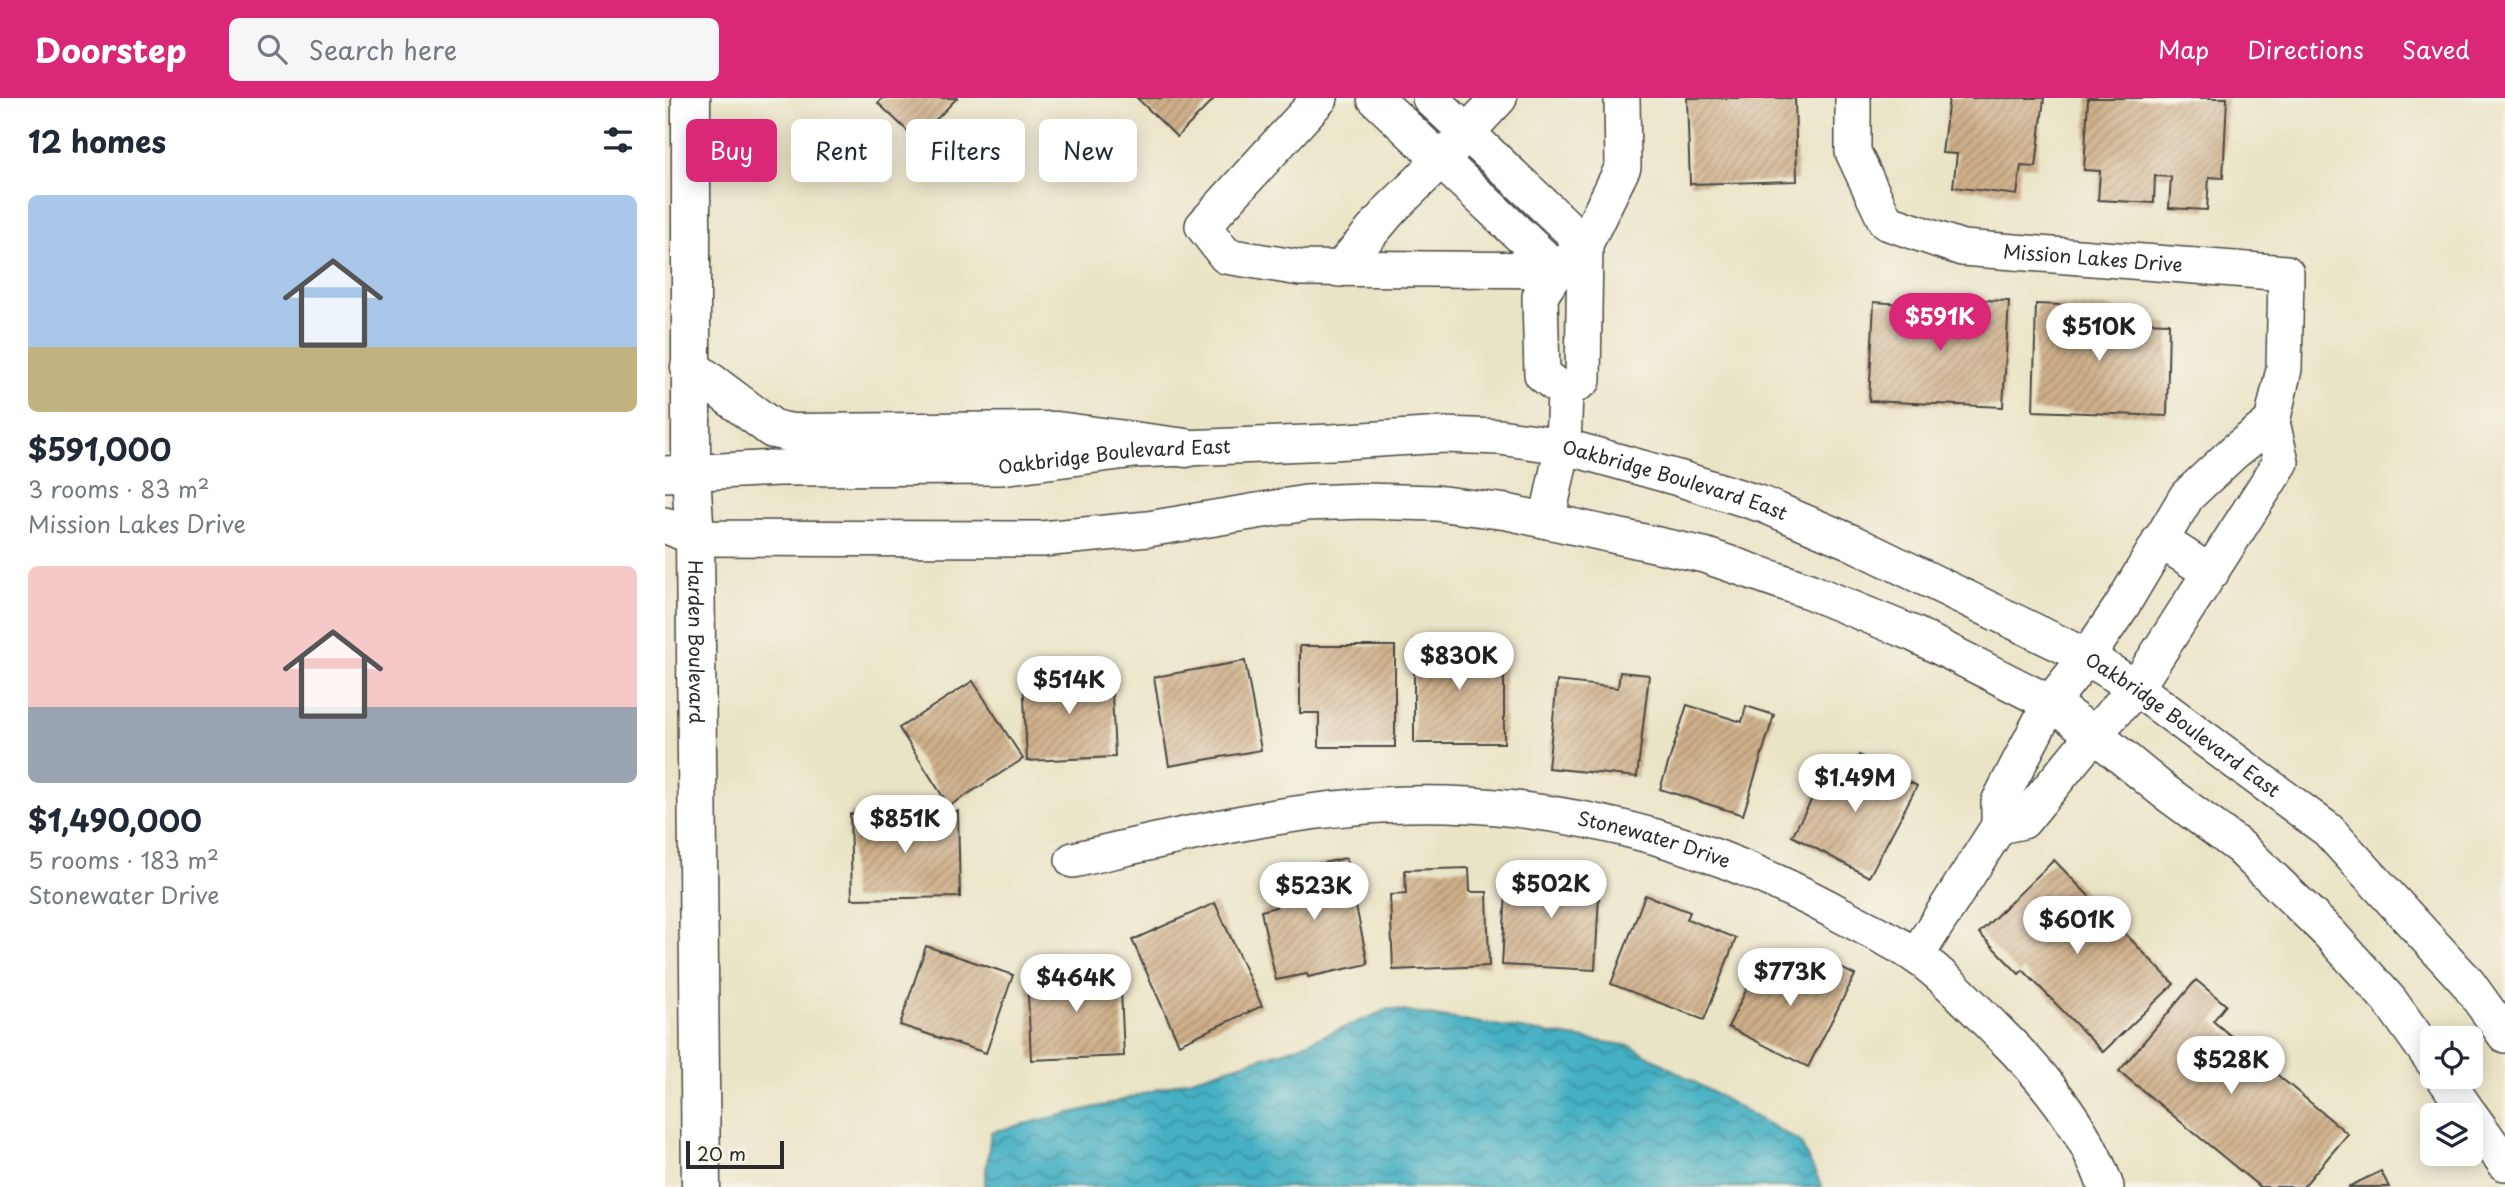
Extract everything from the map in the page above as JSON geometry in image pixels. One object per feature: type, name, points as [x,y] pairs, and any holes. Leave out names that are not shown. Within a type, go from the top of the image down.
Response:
[{"type":"main road","name":"Harden Boulevard","points":[[691,98],[690,367],[678,474],[701,1187]]},
{"type":"main road","points":[[690,367],[773,429],[792,433],[1057,431],[1186,448]]},
{"type":"street","points":[[1320,98],[1203,226],[1226,256],[1300,268],[1557,270]]},
{"type":"street","points":[[1375,98],[1557,270]]},
{"type":"street","points":[[1430,98],[1585,244],[1583,380],[1565,392]]},
{"type":"street","points":[[1340,268],[1390,209],[1499,98]]},
{"type":"street","points":[[1565,392],[1542,374],[1540,296],[1557,270],[1585,244],[1623,167],[1622,98]]},
{"type":"street","name":"Mission Lakes Drive","points":[[1853,98],[1853,152],[1886,222],[1962,248],[2286,273],[2284,369],[2272,422],[2281,462],[2136,688],[2094,734],[2023,821],[1999,826]]},
{"type":"street","points":[[1547,521],[1563,446],[1565,392]]},
{"type":"street","points":[[1916,956],[1999,826],[1999,802],[2050,703],[2087,657],[2121,607],[2187,496],[2234,452],[2272,422]]},
{"type":"street","name":"Oakbridge Boulevard East","points":[[678,474],[778,468],[1000,467],[1135,450],[1443,435],[1500,437],[1563,446],[1678,478],[1764,505],[1851,542],[2087,657],[2136,688],[2328,830],[2467,982],[2505,1035]]},
{"type":"street","points":[[680,531],[1042,539],[1148,529],[1306,503],[1364,501],[1436,503],[1507,512],[1704,555],[1809,591],[1914,634],[2050,703],[2240,847],[2329,933],[2391,1001],[2420,1042]]},
{"type":"street","points":[[2160,540],[2211,573]]},
{"type":"street","name":"Stonewater Drive","points":[[1073,860],[1223,826],[1302,813],[1431,804],[1519,809],[1594,820],[1677,841],[1796,889],[1916,956],[1967,1001],[2018,1052],[2071,1114],[2099,1166],[2106,1187]]},
{"type":"street","points":[[2483,1132],[2505,1163]]},
{"type":"water","points":[[1389,1009],[1631,1046],[1800,1142],[1822,1187],[984,1187],[991,1132],[1109,1104],[1294,1048]]},
{"type":"building","points":[[883,98],[957,98],[937,119],[906,119],[906,129],[878,103]]},
{"type":"building","points":[[1137,98],[1215,98],[1177,137]]},
{"type":"building","points":[[1687,98],[1795,98],[1797,181],[1690,184]]},
{"type":"building","points":[[1949,98],[2044,98],[2036,167],[2021,166],[2017,195],[1953,187],[1957,154],[1942,153]]},
{"type":"building","points":[[2088,98],[2227,98],[2223,178],[2209,177],[2207,210],[2169,208],[2171,177],[2155,176],[2154,203],[2098,200],[2100,171],[2084,170]]},
{"type":"building","points":[[1932,298],[2009,301],[2003,407],[1869,401],[1874,302],[1932,306]]},
{"type":"building","points":[[2036,304],[2113,307],[2112,321],[2169,323],[2167,416],[2033,411]]},
{"type":"building","points":[[1414,641],[1504,641],[1504,743],[1414,743]]},
{"type":"building","points":[[1300,646],[1395,646],[1395,747],[1319,747],[1319,713],[1300,713]]},
{"type":"building","points":[[1245,661],[1261,750],[1169,766],[1154,677]]},
{"type":"building","points":[[1111,672],[1115,757],[1027,761],[1023,676]]},
{"type":"building","points":[[1620,672],[1649,675],[1637,777],[1548,768],[1557,681],[1618,688]]},
{"type":"building","points":[[973,681],[1023,759],[949,806],[899,728]]},
{"type":"building","points":[[1687,705],[1742,722],[1746,706],[1774,715],[1743,815],[1660,789]]},
{"type":"building","points":[[1859,755],[1917,786],[1869,877],[1792,836],[1832,762],[1851,771]]},
{"type":"building","points":[[958,811],[960,897],[852,899],[850,814]]},
{"type":"building","points":[[1346,858],[1368,964],[1308,977],[1307,974],[1276,980],[1261,911],[1276,907],[1269,875]]},
{"type":"building","points":[[2054,860],[2174,984],[2103,1052],[2023,970],[2019,974],[1979,933]]},
{"type":"building","points":[[1469,868],[1470,892],[1487,892],[1489,966],[1393,970],[1390,895],[1406,894],[1405,870]]},
{"type":"building","points":[[1507,871],[1600,876],[1595,970],[1502,965]]},
{"type":"building","points":[[1645,895],[1690,912],[1687,919],[1736,938],[1704,1020],[1611,984]]},
{"type":"building","points":[[1215,903],[1262,1006],[1179,1044],[1132,940]]},
{"type":"building","points":[[926,946],[1013,975],[986,1053],[900,1025]]},
{"type":"building","points":[[1765,952],[1826,982],[1835,965],[1855,975],[1808,1067],[1728,1027]]},
{"type":"building","points":[[1120,968],[1124,1056],[1031,1060],[1027,973]]},
{"type":"building","points":[[2196,980],[2226,1005],[2213,1021],[2348,1134],[2303,1187],[2260,1187],[2119,1071]]},
{"type":"building","points":[[2381,1171],[2389,1187],[2348,1187]]}]
